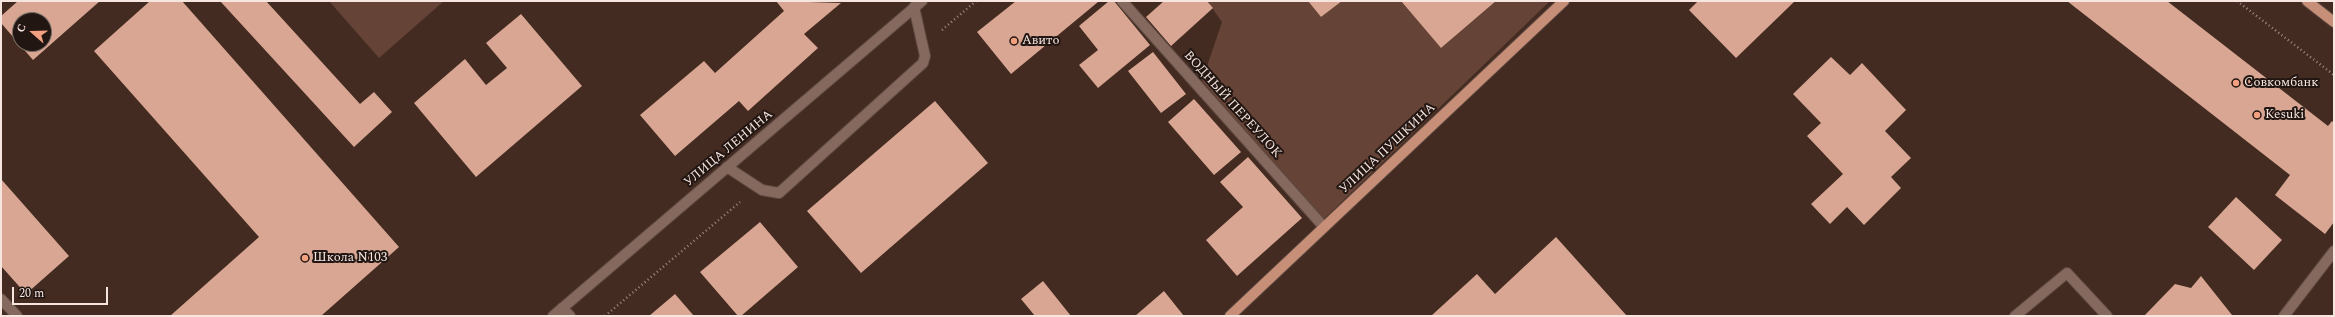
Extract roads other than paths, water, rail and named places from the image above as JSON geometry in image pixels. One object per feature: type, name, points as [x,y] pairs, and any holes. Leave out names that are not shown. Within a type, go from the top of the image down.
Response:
[{"type":"main road","name":"УЛИЦА ПУШКИНА","points":[[1230,316],[1564,1]]},
{"type":"main road","points":[[2307,1],[2334,22]]},
{"type":"street","name":"ВОДНЫЙ ПЕРЕУЛОК","points":[[1122,1],[1324,227]]},
{"type":"street","name":"УЛИЦА ЛЕНИНА","points":[[553,316],[918,4]]},
{"type":"street","points":[[727,167],[762,190],[779,193],[923,63],[925,56],[918,4]]},
{"type":"street","points":[[2284,316],[2334,251]]},
{"type":"street","points":[[2015,316],[2066,273],[2107,316]]},
{"type":"street","points":[[1,299],[17,316]]},
{"type":"street","points":[[562,308],[570,316]]},
{"type":"place","name":"Авито","points":[[1014,41]]},
{"type":"place","name":"Совкомбанк","points":[[2236,83]]},
{"type":"place","name":"Kesuki","points":[[2257,115]]},
{"type":"place","name":"Школа N103","points":[[305,258]]}]
